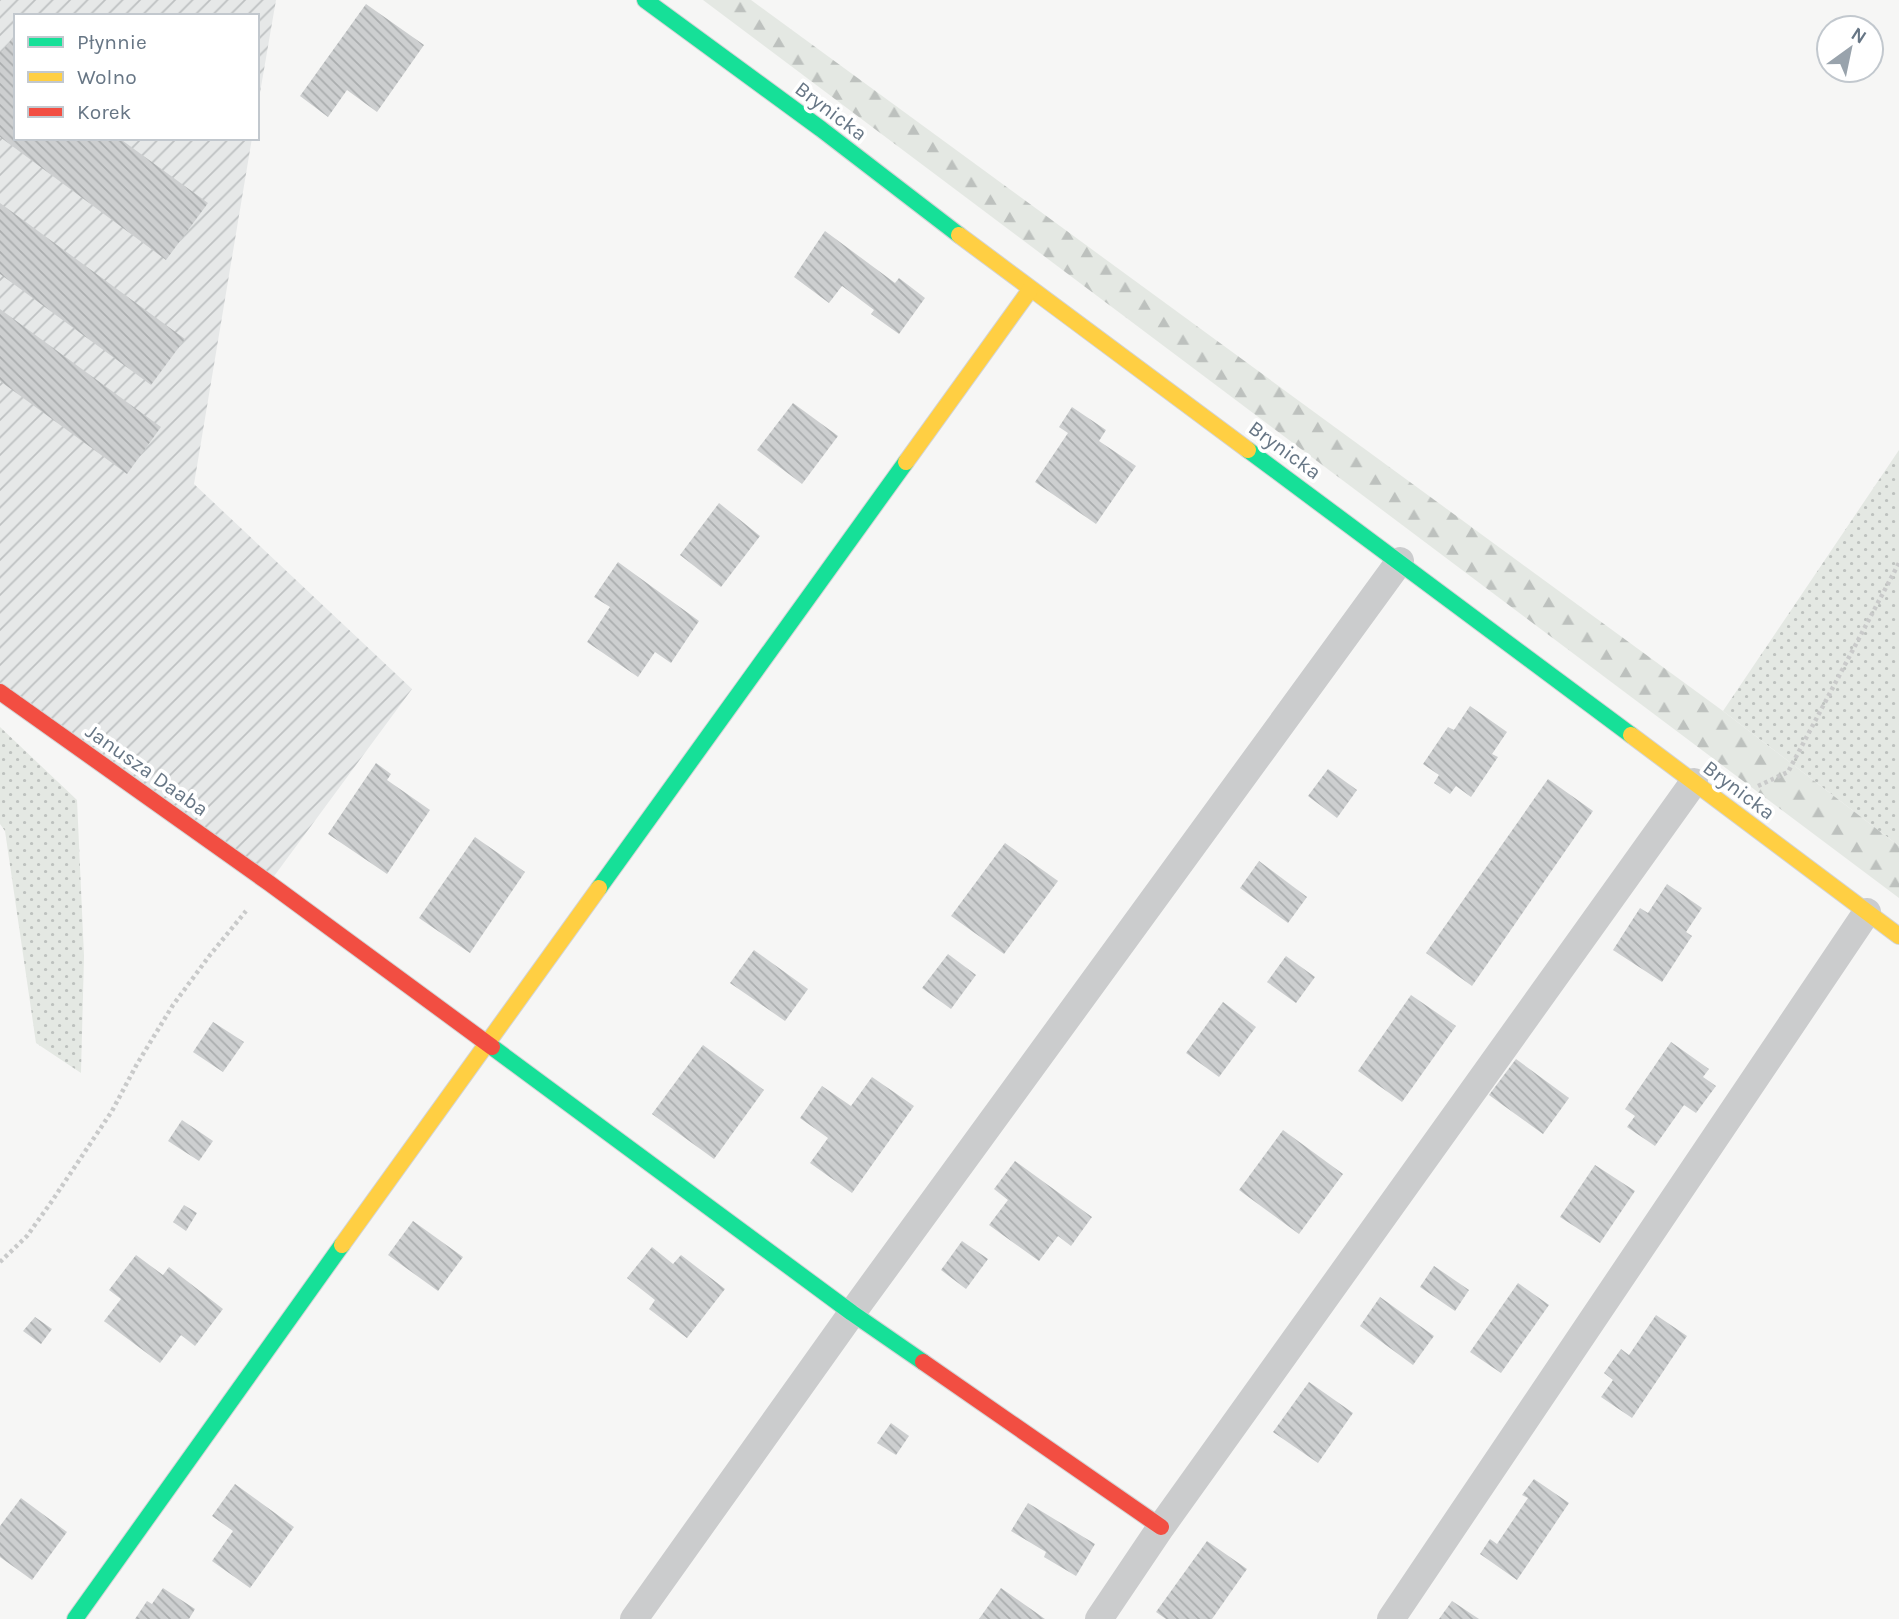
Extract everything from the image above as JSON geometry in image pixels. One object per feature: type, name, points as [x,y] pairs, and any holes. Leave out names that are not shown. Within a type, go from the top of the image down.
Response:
[{"type":"street","name":"Brynicka","points":[[645,0],[821,129],[1030,290],[1400,561],[1899,936]]},
{"type":"street","points":[[75,1619],[1030,290]]},
{"type":"street","points":[[634,1619],[852,1313],[1400,561]]},
{"type":"street","name":"Janusza Daaba","points":[[0,692],[269,883],[852,1313],[1161,1527]]},
{"type":"street","points":[[1099,1619],[1161,1527],[1694,782]]},
{"type":"street","points":[[1391,1619],[1867,912]]},
{"type":"path","points":[[1722,803],[1788,772],[1899,563]]},
{"type":"path","points":[[0,1262],[27,1236],[52,1202],[112,1111],[173,1005],[269,883]]},
{"type":"shaded area","points":[[0,0],[276,0],[259,98],[259,14],[14,14],[14,140],[252,140],[194,484],[412,689],[269,883],[0,692]]},
{"type":"green space","points":[[703,0],[751,0],[1723,711],[1899,846],[1899,898]]},
{"type":"green space","points":[[1899,450],[1899,846],[1723,711]]},
{"type":"green space","points":[[0,727],[77,800],[84,956],[81,1073],[36,1043],[5,831],[0,824]]},
{"type":"building","points":[[366,4],[424,45],[377,112],[347,90],[328,117],[300,96]]},
{"type":"building","points":[[14,36],[14,140],[122,140],[208,203],[166,260],[0,137],[0,51],[2,52]]},
{"type":"building","points":[[0,203],[185,339],[151,385],[0,274]]},
{"type":"building","points":[[825,231],[895,283],[899,278],[925,298],[899,334],[871,314],[874,310],[842,286],[829,303],[794,277]]},
{"type":"building","points":[[0,309],[161,427],[127,474],[0,381]]},
{"type":"building","points":[[793,403],[838,436],[802,484],[757,450]]},
{"type":"building","points":[[1072,407],[1106,430],[1099,441],[1136,466],[1096,524],[1035,482],[1068,433],[1059,427]]},
{"type":"building","points":[[719,503],[760,536],[721,587],[680,555]]},
{"type":"building","points":[[618,562],[699,621],[671,663],[655,652],[638,677],[587,642],[610,607],[594,597]]},
{"type":"building","points":[[1470,706],[1507,732],[1492,754],[1498,757],[1471,797],[1456,786],[1450,794],[1434,783],[1439,775],[1423,764],[1448,727],[1454,730]]},
{"type":"building","points":[[376,763],[391,774],[387,780],[430,810],[387,874],[328,834]]},
{"type":"building","points":[[1328,769],[1357,790],[1337,818],[1308,796]]},
{"type":"building","points":[[1548,779],[1593,811],[1472,986],[1426,953]]},
{"type":"building","points":[[475,837],[525,872],[470,953],[419,918]]},
{"type":"building","points":[[1005,843],[1058,881],[1004,954],[951,916]]},
{"type":"building","points":[[1259,861],[1307,897],[1288,923],[1240,888]]},
{"type":"building","points":[[1667,884],[1702,908],[1686,932],[1692,936],[1662,982],[1613,950],[1640,908],[1648,913]]},
{"type":"building","points":[[754,950],[808,989],[785,1021],[730,983]]},
{"type":"building","points":[[948,954],[976,975],[951,1009],[922,988]]},
{"type":"building","points":[[1286,956],[1315,977],[1296,1003],[1267,982]]},
{"type":"building","points":[[1411,995],[1456,1026],[1402,1102],[1358,1071]]},
{"type":"building","points":[[1223,1002],[1256,1027],[1219,1077],[1186,1053]]},
{"type":"building","points":[[213,1022],[244,1042],[223,1072],[193,1052]]},
{"type":"building","points":[[1671,1042],[1709,1069],[1703,1077],[1716,1086],[1696,1113],[1684,1105],[1655,1146],[1627,1127],[1635,1116],[1625,1109]]},
{"type":"building","points":[[703,1045],[764,1090],[714,1159],[652,1114]]},
{"type":"building","points":[[1516,1059],[1569,1098],[1543,1134],[1489,1095]]},
{"type":"building","points":[[872,1077],[914,1106],[852,1193],[810,1163],[828,1138],[800,1118],[822,1086],[851,1106]]},
{"type":"building","points":[[182,1120],[213,1141],[199,1161],[168,1141]]},
{"type":"building","points":[[1283,1130],[1343,1174],[1299,1234],[1239,1190]]},
{"type":"building","points":[[1015,1161],[1092,1217],[1071,1246],[1058,1236],[1039,1261],[989,1225],[1008,1200],[994,1189]]},
{"type":"building","points":[[1595,1165],[1635,1191],[1600,1243],[1560,1217]]},
{"type":"building","points":[[184,1205],[197,1213],[186,1231],[173,1222]]},
{"type":"building","points":[[413,1221],[463,1257],[438,1291],[388,1255]]},
{"type":"building","points":[[962,1241],[988,1259],[966,1289],[941,1270]]},
{"type":"building","points":[[652,1247],[673,1264],[681,1255],[725,1289],[687,1338],[649,1309],[655,1300],[627,1278]]},
{"type":"building","points":[[136,1255],[163,1275],[169,1267],[223,1309],[195,1346],[181,1335],[160,1363],[104,1321],[121,1299],[109,1290]]},
{"type":"building","points":[[1434,1266],[1469,1290],[1455,1311],[1420,1287]]},
{"type":"building","points":[[1518,1283],[1549,1305],[1501,1373],[1470,1352]]},
{"type":"building","points":[[1380,1297],[1434,1336],[1413,1365],[1360,1326]]},
{"type":"building","points":[[1656,1315],[1687,1336],[1632,1418],[1601,1397],[1613,1380],[1604,1373],[1621,1349],[1629,1355]]},
{"type":"building","points":[[35,1317],[52,1329],[41,1344],[23,1331]]},
{"type":"building","points":[[1309,1382],[1353,1413],[1318,1463],[1273,1432]]},
{"type":"building","points":[[891,1423],[909,1436],[896,1455],[877,1443]]},
{"type":"building","points":[[1534,1479],[1569,1503],[1517,1580],[1480,1554],[1490,1539],[1497,1544],[1528,1498],[1522,1495]]},
{"type":"building","points":[[235,1484],[294,1527],[250,1588],[212,1561],[233,1531],[212,1516]]},
{"type":"building","points":[[21,1498],[67,1532],[32,1580],[0,1557],[0,1526]]},
{"type":"building","points":[[1028,1503],[1095,1544],[1076,1576],[1044,1557],[1046,1552],[1011,1531]]},
{"type":"building","points":[[1207,1541],[1247,1569],[1212,1619],[1166,1619],[1156,1612]]},
{"type":"building","points":[[163,1588],[195,1609],[189,1619],[135,1619],[147,1601],[152,1604]]},
{"type":"building","points":[[1001,1588],[1045,1619],[979,1619]]},
{"type":"building","points":[[1452,1601],[1479,1619],[1439,1619]]},
{"type":"traffic: fast","points":[[645,0],[821,129],[959,235]]},
{"type":"traffic: fast","points":[[1248,450],[1631,735]]},
{"type":"traffic: fast","points":[[599,888],[906,462]]},
{"type":"traffic: fast","points":[[492,1047],[852,1313],[923,1362]]},
{"type":"traffic: fast","points":[[75,1619],[342,1245]]},
{"type":"traffic: slow","points":[[959,235],[1248,450]]},
{"type":"traffic: slow","points":[[906,462],[1030,290]]},
{"type":"traffic: slow","points":[[1631,735],[1899,936]]},
{"type":"traffic: slow","points":[[342,1245],[599,888]]},
{"type":"traffic: jam","points":[[0,692],[269,883],[492,1047]]},
{"type":"traffic: jam","points":[[923,1362],[1161,1527]]}]
